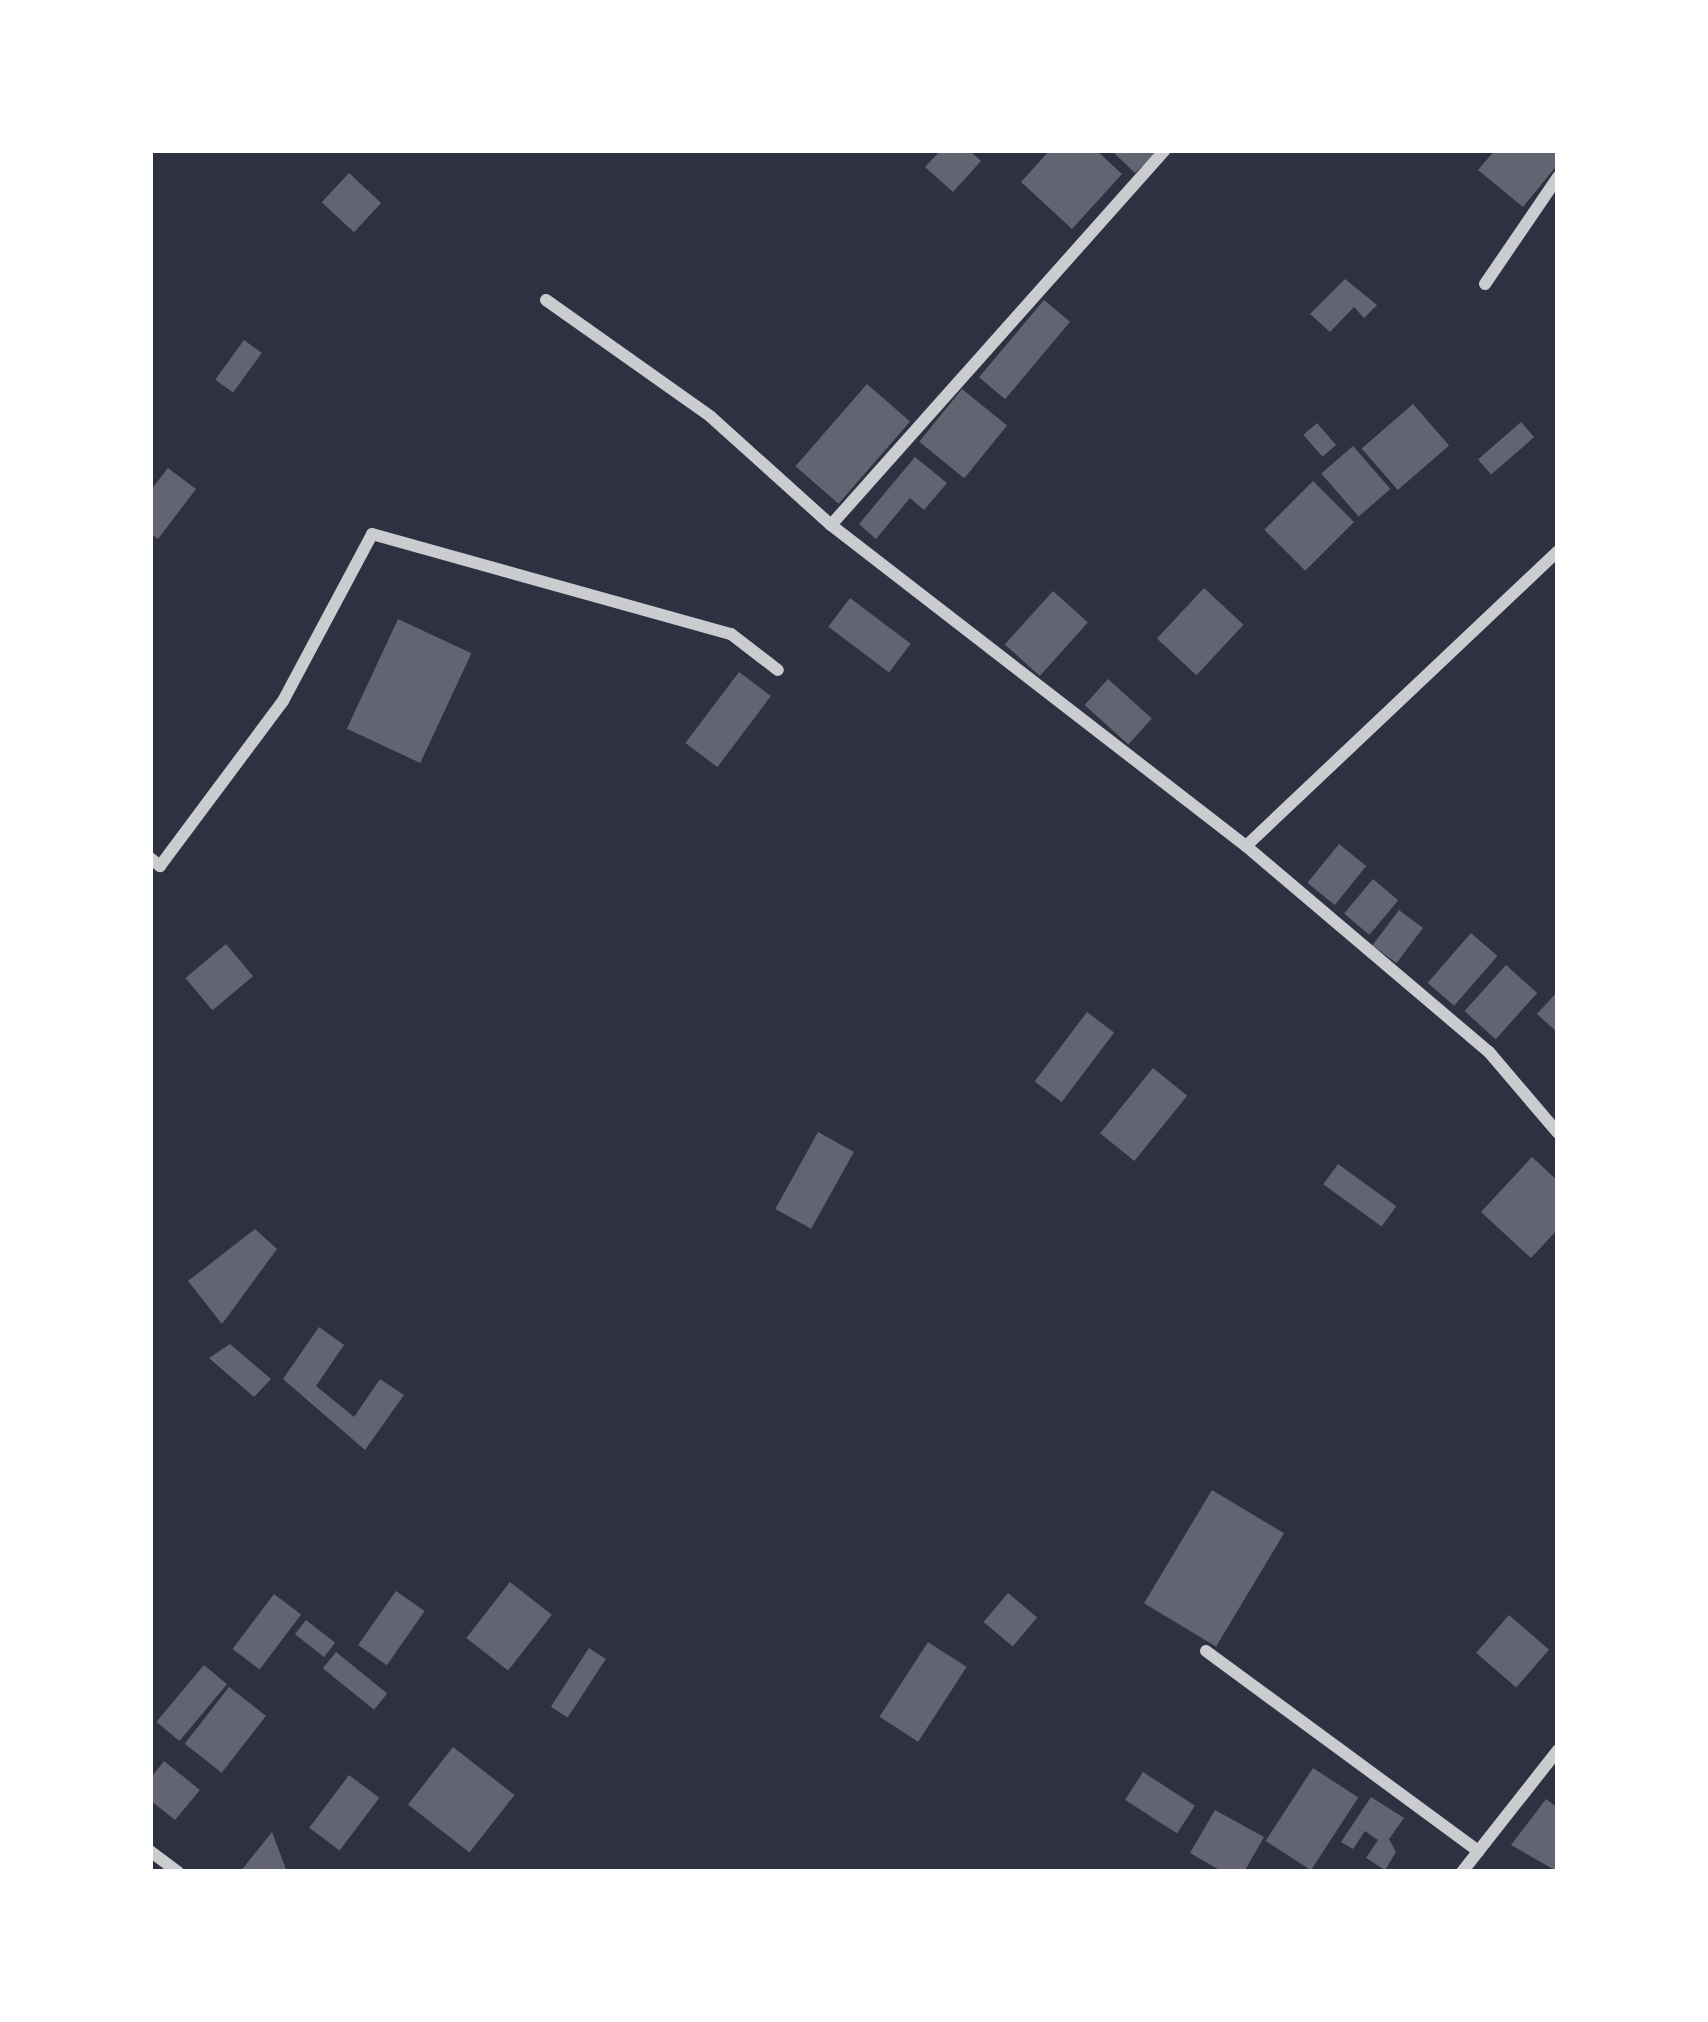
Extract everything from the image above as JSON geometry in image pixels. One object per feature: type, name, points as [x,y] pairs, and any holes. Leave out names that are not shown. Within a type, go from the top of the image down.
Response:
[{"type":"street","points":[[831,525],[1165,150]]},
{"type":"street","points":[[1485,284],[1558,176]]},
{"type":"street","points":[[546,300],[711,417],[831,525],[1246,846],[1489,1052],[1558,1133]]},
{"type":"street","points":[[150,858],[160,866],[283,701],[372,534],[730,634],[778,670]]},
{"type":"street","points":[[1246,846],[1558,551]]},
{"type":"street","points":[[1206,1651],[1478,1851]]},
{"type":"street","points":[[1462,1872],[1558,1750]]},
{"type":"street","points":[[153,1860],[178,1872]]},
{"type":"building","points":[[941,150],[969,150],[981,161],[953,192],[925,167]]},
{"type":"building","points":[[1050,150],[1096,150],[1122,174],[1072,229],[1021,182]]},
{"type":"building","points":[[1111,150],[1159,150],[1135,173]]},
{"type":"building","points":[[1495,150],[1558,150],[1558,164],[1523,207],[1478,170]]},
{"type":"building","points":[[349,173],[381,203],[354,232],[322,202]]},
{"type":"building","points":[[1345,279],[1377,305],[1364,318],[1354,307],[1330,332],[1310,314]]},
{"type":"building","points":[[1044,300],[1070,322],[1005,399],[979,377]]},
{"type":"building","points":[[244,340],[262,353],[233,393],[215,380]]},
{"type":"building","points":[[867,384],[910,421],[839,504],[795,466]]},
{"type":"building","points":[[962,389],[1007,426],[964,478],[919,442]]},
{"type":"building","points":[[1413,404],[1449,446],[1398,490],[1362,449]]},
{"type":"building","points":[[1521,422],[1534,437],[1491,474],[1478,459]]},
{"type":"building","points":[[1317,423],[1336,445],[1322,457],[1303,435]]},
{"type":"building","points":[[1353,446],[1390,489],[1359,517],[1321,474]]},
{"type":"building","points":[[915,457],[947,483],[924,510],[910,498],[876,539],[859,524]]},
{"type":"building","points":[[168,468],[196,489],[158,539],[150,533],[150,491]]},
{"type":"building","points":[[1313,481],[1354,522],[1305,571],[1264,530]]},
{"type":"building","points":[[1204,588],[1243,625],[1196,675],[1157,638]]},
{"type":"building","points":[[1053,591],[1088,622],[1040,676],[1005,645]]},
{"type":"building","points":[[850,598],[911,644],[889,672],[828,627]]},
{"type":"building","points":[[398,619],[471,653],[420,763],[347,729]]},
{"type":"building","points":[[739,672],[771,696],[717,767],[685,743]]},
{"type":"building","points":[[1108,679],[1152,718],[1128,744],[1085,705]]},
{"type":"building","points":[[1339,844],[1366,866],[1335,905],[1308,883]]},
{"type":"building","points":[[1373,879],[1398,900],[1369,935],[1344,913]]},
{"type":"building","points":[[1399,910],[1423,928],[1396,963],[1373,945]]},
{"type":"building","points":[[1471,933],[1497,956],[1454,1006],[1428,983]]},
{"type":"building","points":[[226,944],[253,976],[212,1010],[185,978]]},
{"type":"building","points":[[1506,965],[1537,993],[1496,1039],[1465,1011]]},
{"type":"building","points":[[1558,991],[1558,1033],[1537,1014]]},
{"type":"building","points":[[1087,1012],[1114,1032],[1062,1102],[1035,1081]]},
{"type":"building","points":[[1153,1068],[1187,1096],[1134,1161],[1100,1133]]},
{"type":"building","points":[[818,1132],[854,1152],[811,1229],[775,1209]]},
{"type":"building","points":[[1532,1157],[1558,1181],[1558,1229],[1531,1258],[1481,1212]]},
{"type":"building","points":[[1338,1164],[1396,1206],[1382,1227],[1323,1184]]},
{"type":"building","points":[[255,1229],[277,1249],[222,1324],[188,1281]]},
{"type":"building","points":[[319,1327],[344,1345],[316,1386],[354,1417],[380,1379],[404,1395],[365,1450],[283,1379]]},
{"type":"building","points":[[230,1344],[271,1379],[254,1397],[209,1358]]},
{"type":"building","points":[[1212,1490],[1284,1533],[1216,1646],[1144,1603]]},
{"type":"building","points":[[510,1582],[552,1615],[508,1671],[466,1638]]},
{"type":"building","points":[[396,1591],[425,1611],[387,1665],[358,1645]]},
{"type":"building","points":[[1008,1593],[1037,1617],[1013,1647],[984,1622]]},
{"type":"building","points":[[274,1594],[301,1614],[260,1670],[232,1649]]},
{"type":"building","points":[[1509,1615],[1549,1650],[1516,1688],[1476,1653]]},
{"type":"building","points":[[306,1620],[335,1643],[324,1657],[295,1634]]},
{"type":"building","points":[[928,1642],[967,1667],[918,1742],[880,1717]]},
{"type":"building","points":[[589,1648],[606,1659],[568,1718],[551,1707]]},
{"type":"building","points":[[336,1652],[387,1694],[374,1710],[323,1668]]},
{"type":"building","points":[[204,1665],[227,1684],[179,1741],[156,1722]]},
{"type":"building","points":[[229,1687],[266,1716],[222,1773],[185,1744]]},
{"type":"building","points":[[453,1747],[514,1795],[470,1853],[408,1805]]},
{"type":"building","points":[[164,1761],[200,1790],[175,1820],[150,1800],[150,1779]]},
{"type":"building","points":[[1313,1768],[1358,1797],[1311,1870],[1266,1841]]},
{"type":"building","points":[[1143,1772],[1195,1806],[1177,1833],[1125,1800]]},
{"type":"building","points":[[349,1775],[379,1798],[340,1851],[309,1828]]},
{"type":"building","points":[[1371,1797],[1404,1818],[1389,1839],[1396,1852],[1385,1870],[1366,1858],[1378,1840],[1365,1831],[1353,1849],[1341,1842]]},
{"type":"building","points":[[1546,1799],[1558,1808],[1558,1872],[1511,1845]]},
{"type":"building","points":[[1215,1810],[1264,1837],[1244,1872],[1223,1872],[1190,1853]]},
{"type":"building","points":[[272,1832],[287,1872],[240,1872]]}]
